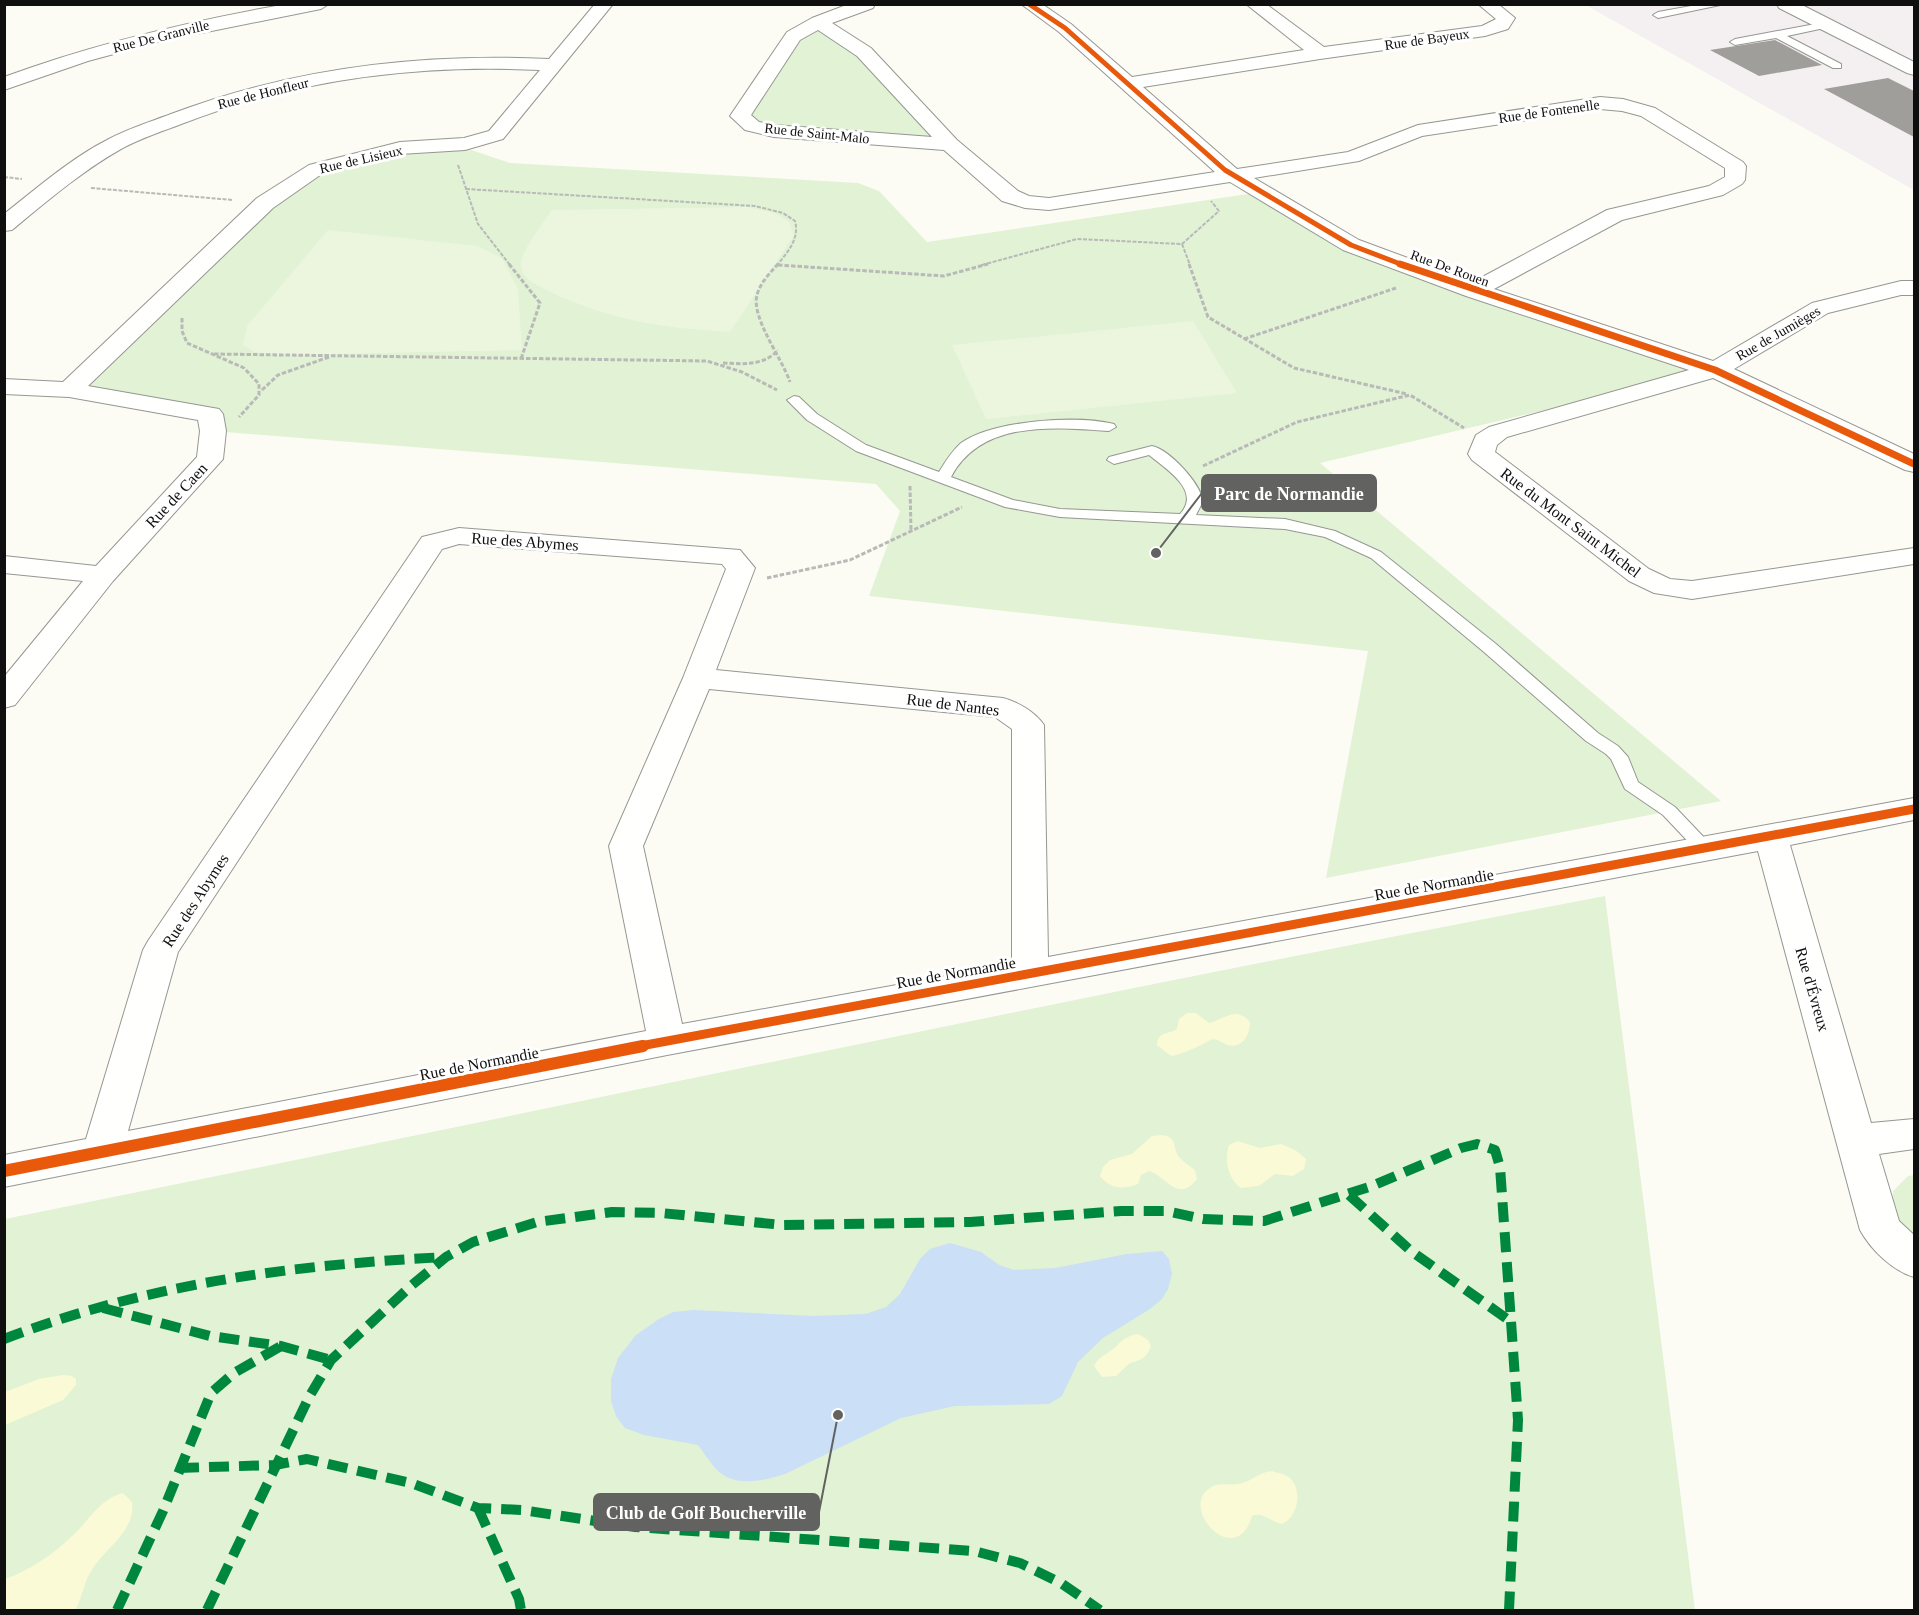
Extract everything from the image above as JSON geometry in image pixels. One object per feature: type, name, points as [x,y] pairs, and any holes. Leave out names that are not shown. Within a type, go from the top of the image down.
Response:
[{"type":"street","name":"Rue De Granville","points":[[4,84],[118,46],[230,19],[321,4]]},
{"type":"street","name":"Rue de Lisieux","points":[[69,390],[265,203],[316,168],[400,148],[465,144],[496,135],[605,4]]},
{"type":"street","points":[[818,22],[867,4]]},
{"type":"street","name":"Rue De Rouen","points":[[1029,4],[1065,28],[1232,174],[1351,245],[1474,291],[1715,370],[1914,464]]},
{"type":"street","points":[[1254,4],[1320,53]]},
{"type":"street","name":"Rue de Bayeux","points":[[1127,84],[1320,53],[1485,31],[1502,25],[1506,18],[1486,4]]},
{"type":"street","points":[[1785,4],[1914,69]]},
{"type":"street","points":[[818,22],[864,52],[950,144],[1010,196],[1025,202],[1049,204],[1232,174]]},
{"type":"street","name":"Rue de Saint-Malo","points":[[818,22],[793,36],[741,116],[752,126],[774,131],[950,144]]},
{"type":"street","name":"Rue de Honfleur","points":[[4,225],[55,185],[113,145],[194,111],[297,83],[405,66],[503,61],[555,65]]},
{"type":"street","name":"Rue de Fontenelle","points":[[1232,174],[1352,157],[1418,131],[1600,103],[1623,105],[1648,112],[1736,166],[1735,180],[1716,191],[1615,215],[1474,291]]},
{"type":"street","name":"Rue de Jumièges","points":[[1715,370],[1820,308],[1901,288],[1914,288]]},
{"type":"street","points":[[1485,441],[1498,432],[1715,370]]},
{"type":"street","points":[[4,386],[69,390],[210,414],[213,431]]},
{"type":"street","name":"Rue de Caen","points":[[7,690],[103,574],[210,459],[213,431]]},
{"type":"street","name":"Rue du Mont Saint Michel","points":[[1485,441],[1481,454],[1639,575],[1664,586],[1692,590],[1914,556]]},
{"type":"street","name":"Rue des Abymes","points":[[102,1153],[161,950],[432,543],[459,536],[730,556],[741,568],[698,678],[626,846],[667,1041]]},
{"type":"street","points":[[4,564],[103,574]]},
{"type":"street","name":"Rue de Nantes","points":[[698,678],[1003,708],[1028,725],[1030,974]]},
{"type":"street","name":"Rue de Normandie","points":[[4,1171],[667,1041],[1914,809]]},
{"type":"street","name":"Rue d'Évreux","points":[[1771,837],[1881,1230],[1914,1260]]},
{"type":"street","points":[[1855,1141],[1914,1134]]},
{"type":"lane","points":[[1658,15],[1720,5]]},
{"type":"lane","points":[[1735,42],[1826,25]]},
{"type":"lane","points":[[1777,34],[1838,66]]},
{"type":"lane","points":[[794,400],[838,436],[861,448],[1010,504],[1060,513],[1285,524],[1330,534],[1376,555],[1481,641],[1592,737],[1612,750],[1619,757],[1631,785],[1669,811],[1706,849]]},
{"type":"lane","points":[[942,480],[966,446],[982,436],[1013,430],[1076,424],[1109,427]]},
{"type":"lane","points":[[1114,460],[1152,450],[1195,490],[1197,501],[1194,511],[1184,519]]},
{"type":"path","points":[[451,145],[478,224],[540,303],[521,359]]},
{"type":"path","points":[[777,265],[944,276],[1077,239],[1182,244],[1219,211],[1192,181]]},
{"type":"path","points":[[55,185],[265,203]]},
{"type":"path","points":[[466,189],[755,206],[789,215],[796,225],[797,232],[794,241],[787,255],[757,292],[756,305],[790,379],[794,400]]},
{"type":"path","points":[[1182,244],[1208,317],[1294,368],[1410,395],[1485,441]]},
{"type":"path","points":[[1244,339],[1431,276]]},
{"type":"path","points":[[183,315],[182,331],[187,343],[230,360],[251,373],[260,382],[261,390]]},
{"type":"path","points":[[214,354],[752,363],[766,360],[778,350]]},
{"type":"path","points":[[213,431],[237,419],[261,390],[278,375],[335,356]]},
{"type":"path","points":[[713,363],[742,372],[794,400]]},
{"type":"path","points":[[1180,476],[1297,422],[1410,395]]},
{"type":"path","points":[[910,468],[911,531]]},
{"type":"path","points":[[734,585],[850,560],[987,496]]},
{"type":"shaded area","points":[[1585,5],[1914,5],[1914,190],[1591,8]]},
{"type":"shaded area","points":[[818,22],[864,52],[950,144],[752,126],[743,109],[793,36]]},
{"type":"shaded area","points":[[465,144],[468,149],[510,163],[858,183],[879,191],[927,242],[1261,192],[1351,245],[1715,370],[1320,463],[1721,801],[1326,878],[1368,651],[869,596],[900,511],[876,484],[213,431],[210,414],[69,390],[316,169],[400,148]]},
{"type":"shaded area","points":[[747,207],[775,213],[789,222],[794,235],[730,332],[660,325],[595,310],[542,288],[528,279],[522,271],[524,253],[552,210]]},
{"type":"shaded area","points":[[328,230],[477,246],[502,258],[518,289],[522,350],[283,355],[254,352],[243,345],[247,326]]},
{"type":"shaded area","points":[[1193,321],[1237,393],[986,419],[952,345]]},
{"type":"shaded area","points":[[1605,896],[1695,1610],[5,1610],[5,1219],[1004,1014]]},
{"type":"shaded area","points":[[1914,1175],[1914,1235],[1903,1227],[1896,1217],[1893,1191],[1908,1176]]},
{"type":"sand","points":[[1187,1013],[1196,1013],[1209,1023],[1230,1015],[1240,1015],[1250,1022],[1249,1031],[1245,1040],[1238,1045],[1228,1045],[1213,1039],[1171,1056],[1157,1045],[1159,1037],[1177,1029],[1179,1019]]},
{"type":"sand","points":[[1162,1135],[1173,1140],[1179,1157],[1195,1170],[1197,1179],[1190,1186],[1178,1189],[1149,1171],[1141,1175],[1138,1184],[1127,1187],[1112,1186],[1100,1176],[1103,1167],[1110,1160],[1132,1154],[1152,1136]]},
{"type":"sand","points":[[1238,1141],[1260,1148],[1281,1144],[1295,1150],[1306,1159],[1304,1169],[1293,1176],[1275,1174],[1259,1186],[1241,1188],[1230,1175],[1227,1163],[1229,1145]]},
{"type":"sand","points":[[1138,1334],[1148,1340],[1151,1346],[1145,1356],[1130,1363],[1116,1376],[1102,1377],[1094,1366],[1097,1361],[1125,1339]]},
{"type":"sand","points":[[63,1375],[76,1379],[76,1385],[63,1400],[5,1425],[5,1392],[39,1379]]},
{"type":"sand","points":[[1272,1471],[1290,1478],[1294,1483],[1297,1503],[1292,1516],[1287,1521],[1282,1524],[1263,1516],[1252,1516],[1244,1531],[1234,1538],[1223,1537],[1213,1530],[1205,1520],[1201,1509],[1202,1497],[1210,1488],[1217,1485],[1242,1483]]},
{"type":"sand","points":[[123,1493],[132,1502],[130,1521],[90,1573],[75,1610],[5,1610],[5,1579],[32,1567],[48,1556],[71,1537],[107,1500]]},
{"type":"water","points":[[950,1243],[981,1252],[999,1265],[1014,1270],[1055,1268],[1127,1254],[1162,1251],[1169,1259],[1172,1274],[1168,1289],[1162,1299],[1103,1338],[1078,1362],[1062,1396],[1049,1404],[955,1406],[901,1418],[776,1477],[758,1481],[731,1479],[716,1469],[698,1445],[644,1435],[625,1428],[616,1416],[611,1401],[611,1379],[618,1358],[636,1335],[659,1319],[673,1312],[694,1310],[813,1316],[866,1314],[886,1307],[900,1294],[920,1259],[930,1249]]},
{"type":"building","points":[[1775,40],[1822,65],[1759,76],[1710,50]]},
{"type":"building","points":[[1888,78],[1914,91],[1914,137],[1824,89]]},
{"type":"marked path","points":[[207,1610],[309,1397],[331,1360],[412,1285],[446,1257],[473,1242],[537,1222],[612,1212],[661,1213],[783,1225],[970,1222],[1121,1211],[1166,1211],[1203,1219],[1264,1221],[1372,1186],[1461,1148],[1477,1144],[1495,1150],[1500,1167],[1518,1420],[1509,1610]]},
{"type":"marked path","points":[[1349,1195],[1411,1251],[1492,1306],[1510,1321]]},
{"type":"marked path","points":[[4,1339],[56,1319],[110,1303],[221,1279],[335,1264],[446,1257]]},
{"type":"marked path","points":[[103,1308],[210,1336],[281,1346],[331,1360]]},
{"type":"marked path","points":[[117,1610],[163,1511],[211,1393],[234,1373],[281,1346]]},
{"type":"marked path","points":[[179,1468],[275,1465],[307,1459],[411,1483],[478,1508],[522,1510],[635,1527],[974,1551],[1020,1563],[1061,1583],[1100,1610]]},
{"type":"marked path","points":[[478,1508],[519,1599],[521,1610]]},
{"type":"cycle path","points":[[1029,4],[1065,28],[1225,170],[1351,245],[1431,276],[1715,370],[1914,464]]},
{"type":"cycle path","points":[[4,1171],[667,1041],[1914,809]]},
{"type":"place","name":"Parc de Normandie","points":[[1156,553]]},
{"type":"place","name":"Club de Golf Boucherville","points":[[838,1415]]}]
